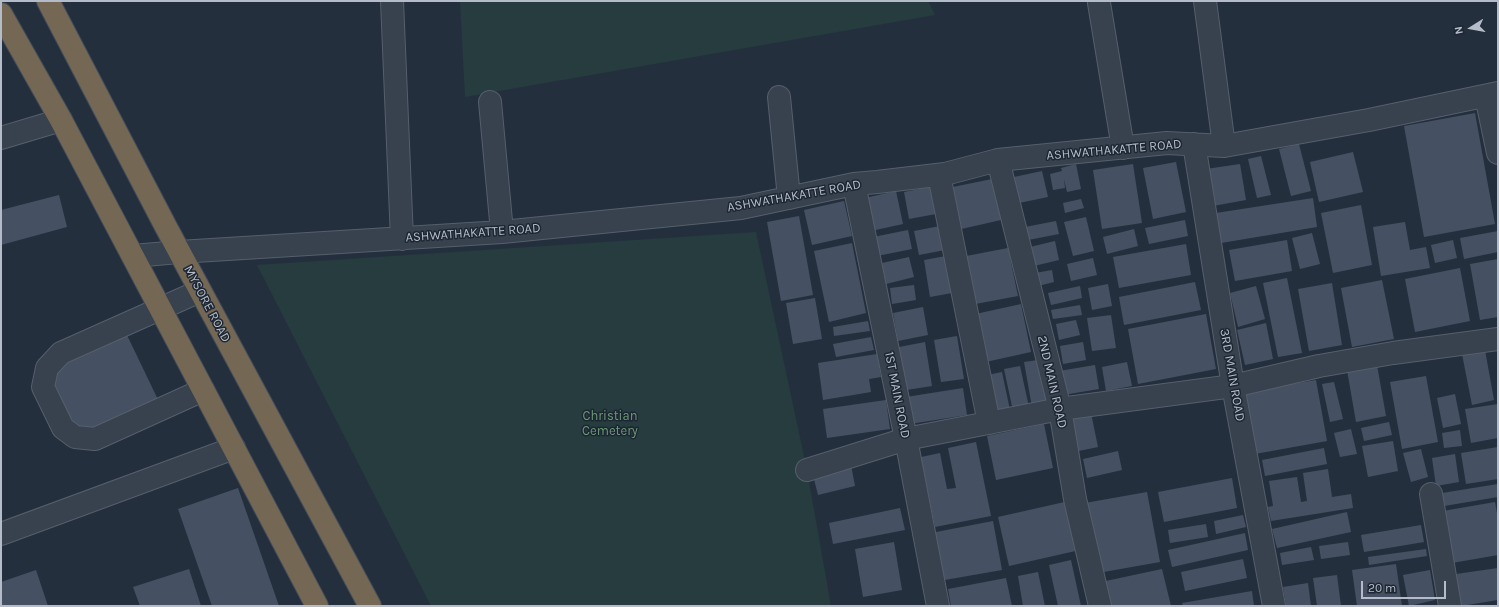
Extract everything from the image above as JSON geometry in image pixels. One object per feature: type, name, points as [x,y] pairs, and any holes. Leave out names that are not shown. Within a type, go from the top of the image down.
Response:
[{"type":"highway","name":"MYSORE ROAD","points":[[48,1],[200,290],[370,606]]},
{"type":"highway","points":[[1,14],[61,120],[317,606]]},
{"type":"street","points":[[392,1],[402,239]]},
{"type":"street","points":[[1205,1],[1224,146]]},
{"type":"street","points":[[1099,3],[1123,148]]},
{"type":"street","name":"ASHWATHAKATTE ROAD","points":[[133,256],[502,232],[741,208],[854,184],[939,175],[998,160],[1167,143],[1224,146],[1369,120],[1492,94]]},
{"type":"street","points":[[1492,94],[1498,153]]},
{"type":"street","points":[[779,97],[789,198]]},
{"type":"street","points":[[490,102],[502,232]]},
{"type":"street","points":[[1,138],[61,120]]},
{"type":"street","name":"3RD MAIN ROAD","points":[[1194,144],[1233,386],[1274,606]]},
{"type":"street","name":"2ND MAIN ROAD","points":[[998,160],[1060,409],[1075,499],[1100,606]]},
{"type":"street","points":[[939,175],[989,423]]},
{"type":"street","name":"1ST MAIN ROAD","points":[[854,184],[906,439],[938,606]]},
{"type":"street","points":[[200,290],[61,353],[47,368],[43,387],[63,428],[75,438],[94,439],[203,390]]},
{"type":"street","points":[[807,470],[906,439],[1060,409],[1233,386],[1318,366],[1393,353],[1498,339]]},
{"type":"street","points":[[1,534],[234,448]]},
{"type":"street","points":[[1431,494],[1450,606]]},
{"type":"green space","points":[[460,1],[928,1],[935,15],[465,97]]},
{"type":"green space","name":"Christian Cemetery","points":[[756,232],[807,470],[831,606],[431,606],[257,265]]},
{"type":"building","points":[[1475,113],[1495,224],[1424,237],[1404,126]]},
{"type":"building","points":[[1299,144],[1311,191],[1291,196],[1279,149]]},
{"type":"building","points":[[1353,152],[1363,192],[1319,202],[1310,162]]},
{"type":"building","points":[[1261,156],[1271,195],[1257,198],[1248,159]]},
{"type":"building","points":[[1176,162],[1186,212],[1153,219],[1143,168]]},
{"type":"building","points":[[1076,164],[1081,189],[1067,192],[1064,179],[1065,188],[1053,190],[1050,174],[1062,171],[1061,168]]},
{"type":"building","points":[[1133,164],[1142,223],[1102,229],[1093,170]]},
{"type":"building","points":[[1240,164],[1246,200],[1213,206],[1206,169]]},
{"type":"building","points":[[1042,171],[1048,197],[1019,203],[1014,177]]},
{"type":"building","points":[[992,179],[1001,220],[957,230],[948,188]]},
{"type":"building","points":[[930,187],[936,214],[909,219],[904,192]]},
{"type":"building","points":[[896,191],[903,224],[871,231],[865,198]]},
{"type":"building","points":[[59,195],[67,227],[1,245],[1,210]]},
{"type":"building","points":[[1313,198],[1317,227],[1221,243],[1216,213]]},
{"type":"building","points":[[1081,199],[1084,208],[1065,213],[1063,203]]},
{"type":"building","points":[[844,201],[852,236],[812,245],[804,210]]},
{"type":"building","points":[[1361,205],[1372,265],[1333,273],[1321,213]]},
{"type":"building","points":[[799,216],[813,295],[781,301],[767,222]]},
{"type":"building","points":[[1086,217],[1094,251],[1073,256],[1064,222]]},
{"type":"building","points":[[1185,220],[1188,236],[1149,244],[1145,228]]},
{"type":"building","points":[[1056,221],[1059,234],[1028,240],[1025,227]]},
{"type":"building","points":[[1405,222],[1410,250],[1426,247],[1430,268],[1381,276],[1373,227]]},
{"type":"building","points":[[940,226],[945,250],[919,255],[914,231]]},
{"type":"building","points":[[1134,229],[1138,246],[1107,254],[1103,237]]},
{"type":"building","points":[[908,230],[912,249],[877,256],[873,237]]},
{"type":"building","points":[[1498,231],[1498,252],[1464,259],[1460,238]]},
{"type":"building","points":[[1312,233],[1320,264],[1300,269],[1292,238]]},
{"type":"building","points":[[1287,240],[1292,271],[1235,281],[1229,250]]},
{"type":"building","points":[[1453,240],[1457,258],[1435,263],[1431,245]]},
{"type":"building","points":[[1055,241],[1059,260],[1034,266],[1030,247]]},
{"type":"building","points":[[852,243],[866,313],[829,322],[814,251]]},
{"type":"building","points":[[1186,244],[1191,275],[1119,288],[1113,257]]},
{"type":"building","points":[[1008,248],[1018,296],[970,305],[961,257]]},
{"type":"building","points":[[946,256],[952,293],[930,297],[924,260]]},
{"type":"building","points":[[909,257],[914,277],[886,284],[882,263]]},
{"type":"building","points":[[1093,258],[1097,275],[1071,281],[1067,264]]},
{"type":"building","points":[[1498,259],[1498,317],[1480,320],[1470,264]]},
{"type":"building","points":[[1460,268],[1470,321],[1415,332],[1405,279]]},
{"type":"building","points":[[1052,270],[1054,282],[1038,286],[1035,273]]},
{"type":"building","points":[[1287,278],[1302,353],[1278,357],[1263,283]]},
{"type":"building","points":[[1382,280],[1394,339],[1352,347],[1341,288]]},
{"type":"building","points":[[1195,282],[1201,310],[1124,325],[1119,297]]},
{"type":"building","points":[[1332,283],[1342,345],[1309,351],[1298,289]]},
{"type":"building","points":[[1108,284],[1112,306],[1092,310],[1088,288]]},
{"type":"building","points":[[914,285],[916,300],[892,304],[890,288]]},
{"type":"building","points":[[1080,286],[1082,298],[1051,305],[1048,293]]},
{"type":"building","points":[[1256,286],[1265,319],[1238,327],[1230,293]]},
{"type":"building","points":[[815,298],[822,339],[793,344],[786,303]]},
{"type":"building","points":[[1021,304],[1031,352],[981,363],[971,315]]},
{"type":"building","points":[[1080,305],[1082,315],[1053,319],[1051,310]]},
{"type":"building","points":[[923,307],[928,335],[898,341],[893,313]]},
{"type":"building","points":[[1206,314],[1216,369],[1138,384],[1128,329]]},
{"type":"building","points":[[1111,315],[1116,348],[1092,351],[1087,318]]},
{"type":"building","points":[[1076,320],[1080,335],[1059,340],[1056,324]]},
{"type":"building","points":[[868,321],[870,331],[834,336],[833,327]]},
{"type":"building","points":[[1266,323],[1273,359],[1245,365],[1237,330]]},
{"type":"building","points":[[125,331],[163,410],[84,449],[46,370]]},
{"type":"building","points":[[957,336],[964,379],[941,382],[934,340]]},
{"type":"building","points":[[871,337],[874,350],[836,357],[833,344]]},
{"type":"building","points":[[925,342],[932,386],[900,391],[894,348]]},
{"type":"building","points":[[1083,342],[1086,360],[1063,364],[1060,346]]},
{"type":"building","points":[[1485,350],[1494,400],[1472,405],[1462,354]]},
{"type":"building","points":[[877,354],[881,377],[869,379],[871,392],[823,400],[818,363]]},
{"type":"building","points":[[1045,359],[1053,404],[1032,407],[1024,362]]},
{"type":"building","points":[[1127,362],[1132,386],[1106,391],[1102,367]]},
{"type":"building","points":[[1095,365],[1099,389],[1063,395],[1059,371]]},
{"type":"building","points":[[1377,365],[1386,416],[1356,422],[1347,370]]},
{"type":"building","points":[[1020,366],[1029,407],[1013,411],[1004,369]]},
{"type":"building","points":[[1002,372],[1010,410],[990,414],[982,376]]},
{"type":"building","points":[[1426,376],[1438,442],[1402,449],[1390,382]]},
{"type":"building","points":[[1316,380],[1327,441],[1255,454],[1244,392]]},
{"type":"building","points":[[1334,382],[1343,419],[1330,422],[1322,384]]},
{"type":"building","points":[[963,388],[967,415],[910,424],[906,397]]},
{"type":"building","points":[[1455,394],[1461,424],[1443,428],[1437,398]]},
{"type":"building","points":[[886,400],[890,429],[827,438],[823,409]]},
{"type":"building","points":[[1498,404],[1498,438],[1471,443],[1465,409]]},
{"type":"building","points":[[1091,413],[1098,447],[1074,452],[1067,417]]},
{"type":"building","points":[[1389,422],[1392,435],[1364,441],[1361,428]]},
{"type":"building","points":[[1044,424],[1053,468],[996,480],[987,436]]},
{"type":"building","points":[[1351,429],[1357,454],[1340,457],[1334,433]]},
{"type":"building","points":[[1460,430],[1462,446],[1444,448],[1442,433]]},
{"type":"building","points":[[1393,441],[1398,471],[1368,477],[1362,446]]},
{"type":"building","points":[[976,442],[991,516],[935,527],[921,457],[940,453],[947,489],[956,488],[948,448]]},
{"type":"building","points":[[1498,447],[1498,479],[1466,484],[1461,453]]},
{"type":"building","points":[[1324,448],[1327,464],[1265,476],[1262,460]]},
{"type":"building","points":[[1421,449],[1428,477],[1411,482],[1403,453]]},
{"type":"building","points":[[1118,451],[1122,470],[1087,478],[1083,459]]},
{"type":"building","points":[[1455,454],[1459,482],[1436,486],[1432,458]]},
{"type":"building","points":[[851,465],[855,486],[818,495],[813,475]]},
{"type":"building","points":[[1328,469],[1332,497],[1351,494],[1353,508],[1271,521],[1268,507],[1273,506],[1269,481],[1297,477],[1301,502],[1307,501],[1303,473]]},
{"type":"building","points":[[1232,478],[1237,508],[1164,522],[1158,492]]},
{"type":"building","points":[[1498,484],[1498,497],[1444,506],[1442,493]]},
{"type":"building","points":[[238,488],[279,606],[212,606],[178,509]]},
{"type":"building","points":[[1147,492],[1160,562],[1098,573],[1085,503]]},
{"type":"building","points":[[1069,501],[1080,550],[1009,566],[998,517]]},
{"type":"building","points":[[1495,502],[1498,519],[1498,555],[1452,563],[1443,511]]},
{"type":"building","points":[[900,508],[905,530],[833,544],[829,523]]},
{"type":"building","points":[[1347,512],[1351,532],[1277,548],[1272,529]]},
{"type":"building","points":[[1243,515],[1246,527],[1216,534],[1214,521]]},
{"type":"building","points":[[993,521],[1002,570],[939,581],[931,533]]},
{"type":"building","points":[[1206,524],[1208,537],[1170,543],[1168,530]]},
{"type":"building","points":[[1421,525],[1424,542],[1364,552],[1361,535]]},
{"type":"building","points":[[1245,533],[1248,550],[1172,567],[1168,550]]},
{"type":"building","points":[[894,542],[902,590],[863,597],[855,549]]},
{"type":"building","points":[[1348,542],[1350,555],[1321,559],[1319,546]]},
{"type":"building","points":[[1311,547],[1314,560],[1282,565],[1280,553]]},
{"type":"building","points":[[1426,549],[1427,556],[1369,565],[1368,557]]},
{"type":"building","points":[[1243,559],[1247,578],[1185,591],[1181,572]]},
{"type":"building","points":[[1071,560],[1081,606],[1058,606],[1049,565]]},
{"type":"building","points":[[1396,564],[1402,606],[1357,606],[1352,570]]},
{"type":"building","points":[[1498,568],[1498,600],[1461,606],[1456,574]]},
{"type":"building","points":[[189,569],[201,606],[140,606],[133,587]]},
{"type":"building","points":[[1162,569],[1171,606],[1106,606],[1101,582]]},
{"type":"building","points":[[36,570],[48,606],[1,606],[1,582]]},
{"type":"building","points":[[1430,570],[1435,600],[1409,606],[1403,575]]},
{"type":"building","points":[[1038,572],[1045,606],[1023,606],[1018,576]]},
{"type":"building","points":[[1337,575],[1341,606],[1317,606],[1313,578]]},
{"type":"building","points":[[1006,578],[1012,606],[951,606],[948,589]]},
{"type":"building","points":[[1308,583],[1311,606],[1286,606],[1283,587]]},
{"type":"building","points":[[1252,591],[1254,606],[1183,606],[1182,603]]}]
